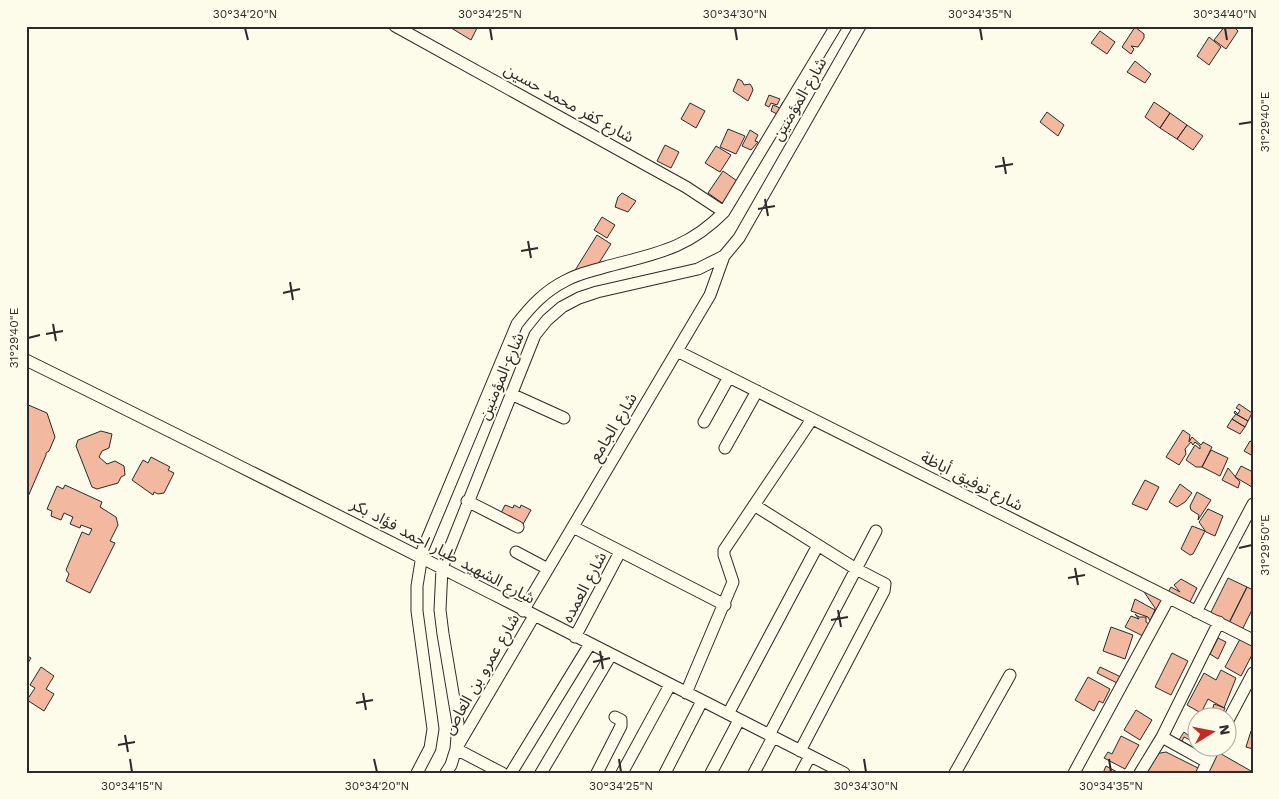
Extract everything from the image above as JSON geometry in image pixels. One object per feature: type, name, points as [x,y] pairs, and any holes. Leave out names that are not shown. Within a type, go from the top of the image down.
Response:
[{"type":"street","name":"شارع كفر محمد حسين","points":[[395,26],[661,172],[724,212]]},
{"type":"street","name":"شارع المؤمنين","points":[[416,773],[430,748],[432,729],[417,611],[421,557],[518,324],[531,306],[548,291],[566,280],[675,248],[694,239],[724,212],[836,26]]},
{"type":"street","name":"شارع المؤمنين","points":[[446,773],[456,749],[458,723],[440,610],[442,568],[467,501],[535,335],[547,320],[562,307],[579,298],[597,292],[698,269],[724,256],[739,238],[860,26]]},
{"type":"street","name":"شارع الجامع","points":[[523,611],[710,296],[724,256]]},
{"type":"street","name":"شارع توفيق أباظة","points":[[677,351],[1253,640]]},
{"type":"street","name":"شارع الشهيد طيار احمد فؤاد بكر","points":[[26,360],[421,557],[523,611],[844,773]]},
{"type":"street","points":[[704,422],[729,377]]},
{"type":"street","points":[[725,448],[757,391]]},
{"type":"street","points":[[511,394],[564,418]]},
{"type":"street","points":[[686,693],[725,605],[733,582],[724,550],[812,419]]},
{"type":"street","points":[[467,501],[518,527]]},
{"type":"street","points":[[1196,612],[1253,504]]},
{"type":"street","points":[[754,505],[856,569],[884,582],[885,587],[805,753],[800,773]]},
{"type":"street","points":[[573,527],[725,605]]},
{"type":"street","points":[[754,773],[876,531]]},
{"type":"street","points":[[728,714],[818,545]]},
{"type":"street","points":[[516,552],[548,569]]},
{"type":"street","name":"شارع العمده","points":[[575,637],[620,552]]},
{"type":"street","points":[[1074,773],[1169,598]]},
{"type":"street","name":"شارع عمرو بن العاص","points":[[456,749],[534,616]]},
{"type":"street","points":[[1140,773],[1162,737],[1220,622]]},
{"type":"street","points":[[511,773],[590,644]]},
{"type":"street","points":[[541,773],[611,655]]},
{"type":"street","points":[[1236,706],[1253,673]]},
{"type":"street","points":[[954,773],[1010,675]]},
{"type":"street","points":[[622,773],[670,685]]},
{"type":"street","points":[[665,773],[702,701]]},
{"type":"street","points":[[597,773],[621,726],[621,720],[615,717]]},
{"type":"street","points":[[711,773],[739,720]]},
{"type":"street","points":[[1162,737],[1204,768],[1210,756]]},
{"type":"street","points":[[456,749],[502,773]]},
{"type":"building","points":[[448,26],[478,26],[471,40]]},
{"type":"building","points":[[1225,26],[1233,26],[1238,31],[1226,49],[1214,40]]},
{"type":"building","points":[[1135,27],[1144,34],[1144,38],[1138,47],[1131,46],[1134,49],[1131,54],[1122,47]]},
{"type":"building","points":[[1100,31],[1115,42],[1107,54],[1091,43]]},
{"type":"building","points":[[1209,37],[1221,47],[1209,65],[1197,56]]},
{"type":"building","points":[[1135,61],[1151,74],[1145,83],[1127,72]]},
{"type":"building","points":[[738,79],[744,85],[750,84],[752,87],[753,90],[748,101],[733,91]]},
{"type":"building","points":[[769,95],[780,99],[777,105],[771,103],[769,107],[765,105]]},
{"type":"building","points":[[783,102],[787,104],[779,115],[771,111],[773,105],[780,108]]},
{"type":"building","points":[[1154,102],[1170,113],[1160,128],[1145,117]]},
{"type":"building","points":[[690,103],[705,111],[696,128],[681,119]]},
{"type":"building","points":[[1047,112],[1064,125],[1058,136],[1040,122]]},
{"type":"building","points":[[1170,113],[1187,125],[1177,139],[1160,128]]},
{"type":"building","points":[[1187,125],[1203,136],[1193,150],[1177,139]]},
{"type":"building","points":[[728,129],[745,136],[736,154],[720,147]]},
{"type":"building","points":[[750,130],[758,135],[755,141],[758,142],[751,150],[742,146]]},
{"type":"building","points":[[665,145],[679,152],[671,168],[657,161]]},
{"type":"building","points":[[716,146],[731,155],[720,172],[705,163]]},
{"type":"building","points":[[723,171],[740,183],[725,205],[708,193]]},
{"type":"building","points":[[622,193],[636,201],[628,212],[615,207],[618,197]]},
{"type":"building","points":[[602,217],[615,225],[607,238],[594,230]]},
{"type":"building","points":[[597,235],[611,244],[597,266],[574,272]]},
{"type":"building","points":[[26,404],[47,413],[55,437],[49,451],[46,453],[27,499]]},
{"type":"building","points":[[1239,404],[1252,413],[1248,421],[1234,413],[1235,411],[1238,414],[1240,410],[1236,408]]},
{"type":"building","points":[[1236,414],[1248,421],[1245,427],[1232,419]]},
{"type":"building","points":[[1232,419],[1245,427],[1240,434],[1227,427]]},
{"type":"building","points":[[1183,430],[1190,435],[1189,442],[1192,437],[1201,445],[1203,442],[1212,447],[1202,467],[1196,467],[1186,460],[1195,445],[1200,449],[1200,446],[1195,442],[1193,445],[1191,442],[1185,449],[1186,454],[1179,465],[1166,457]]},
{"type":"building","points":[[101,431],[112,434],[109,448],[102,451],[99,457],[107,464],[115,461],[124,466],[125,475],[121,477],[118,483],[97,489],[92,487],[76,446],[78,440]]},
{"type":"building","points":[[1250,441],[1253,443],[1253,456],[1244,451]]},
{"type":"building","points":[[1211,450],[1228,458],[1220,476],[1202,467]]},
{"type":"building","points":[[151,457],[170,467],[168,470],[174,473],[164,493],[158,494],[154,492],[153,495],[132,480],[143,460],[148,463]]},
{"type":"building","points":[[1241,466],[1253,472],[1252,487],[1235,477]]},
{"type":"building","points":[[1228,468],[1240,482],[1238,488],[1222,480]]},
{"type":"building","points":[[1145,480],[1159,487],[1147,510],[1132,504]]},
{"type":"building","points":[[1180,484],[1192,493],[1185,502],[1177,507],[1169,502]]},
{"type":"building","points":[[65,485],[102,502],[100,507],[116,517],[118,525],[110,541],[115,543],[90,593],[66,581],[69,574],[66,570],[82,532],[89,535],[92,529],[81,525],[80,528],[70,524],[73,517],[64,513],[61,520],[51,516],[52,511],[47,509],[57,486],[63,489]]},
{"type":"building","points":[[1197,492],[1211,500],[1198,520],[1199,515],[1191,510],[1190,506]]},
{"type":"building","points":[[505,505],[513,508],[514,505],[520,508],[521,505],[531,510],[522,526],[500,515]]},
{"type":"building","points":[[1208,509],[1223,516],[1215,536],[1206,532],[1199,522]]},
{"type":"building","points":[[1192,526],[1205,531],[1193,554],[1190,555],[1181,549]]},
{"type":"building","points":[[1228,578],[1247,587],[1229,623],[1210,614]]},
{"type":"building","points":[[1181,579],[1197,588],[1188,606],[1167,594],[1171,587],[1180,592],[1174,585]]},
{"type":"building","points":[[1247,587],[1253,590],[1253,608],[1242,630],[1229,623]]},
{"type":"building","points":[[1142,589],[1165,600],[1155,619],[1155,608]]},
{"type":"building","points":[[1135,599],[1155,610],[1150,621],[1148,617],[1131,611]]},
{"type":"building","points":[[1135,614],[1139,617],[1146,617],[1146,622],[1152,626],[1147,638],[1125,627],[1131,616],[1139,619]]},
{"type":"building","points":[[1111,627],[1133,635],[1125,659],[1103,651]]},
{"type":"building","points":[[1218,638],[1226,642],[1218,659],[1210,654]]},
{"type":"building","points":[[1240,639],[1253,646],[1253,653],[1241,676],[1225,667]]},
{"type":"building","points":[[1172,653],[1188,661],[1171,695],[1155,687]]},
{"type":"building","points":[[26,655],[31,658],[26,666]]},
{"type":"building","points":[[41,667],[54,676],[46,689],[54,694],[44,711],[27,700],[35,688],[30,685]]},
{"type":"building","points":[[1100,667],[1121,677],[1117,683],[1097,673]]},
{"type":"building","points":[[1221,670],[1236,678],[1225,706],[1220,706],[1208,699],[1204,706],[1187,705],[1204,673],[1216,680]]},
{"type":"building","points":[[1088,677],[1110,689],[1103,703],[1099,701],[1094,711],[1075,700]]},
{"type":"building","points":[[1136,710],[1152,720],[1140,740],[1124,730]]},
{"type":"building","points":[[1251,731],[1253,732],[1253,749],[1246,747]]},
{"type":"building","points":[[1184,732],[1186,738],[1184,737],[1182,741],[1186,743],[1186,748],[1177,743]]},
{"type":"building","points":[[1121,736],[1139,745],[1125,769],[1104,758],[1108,752],[1112,754]]},
{"type":"building","points":[[1166,752],[1200,769],[1198,773],[1144,773],[1155,754]]},
{"type":"building","points":[[1213,756],[1225,756],[1251,771],[1250,773],[1203,773]]},
{"type":"building","points":[[1106,766],[1119,773],[1103,773]]}]
